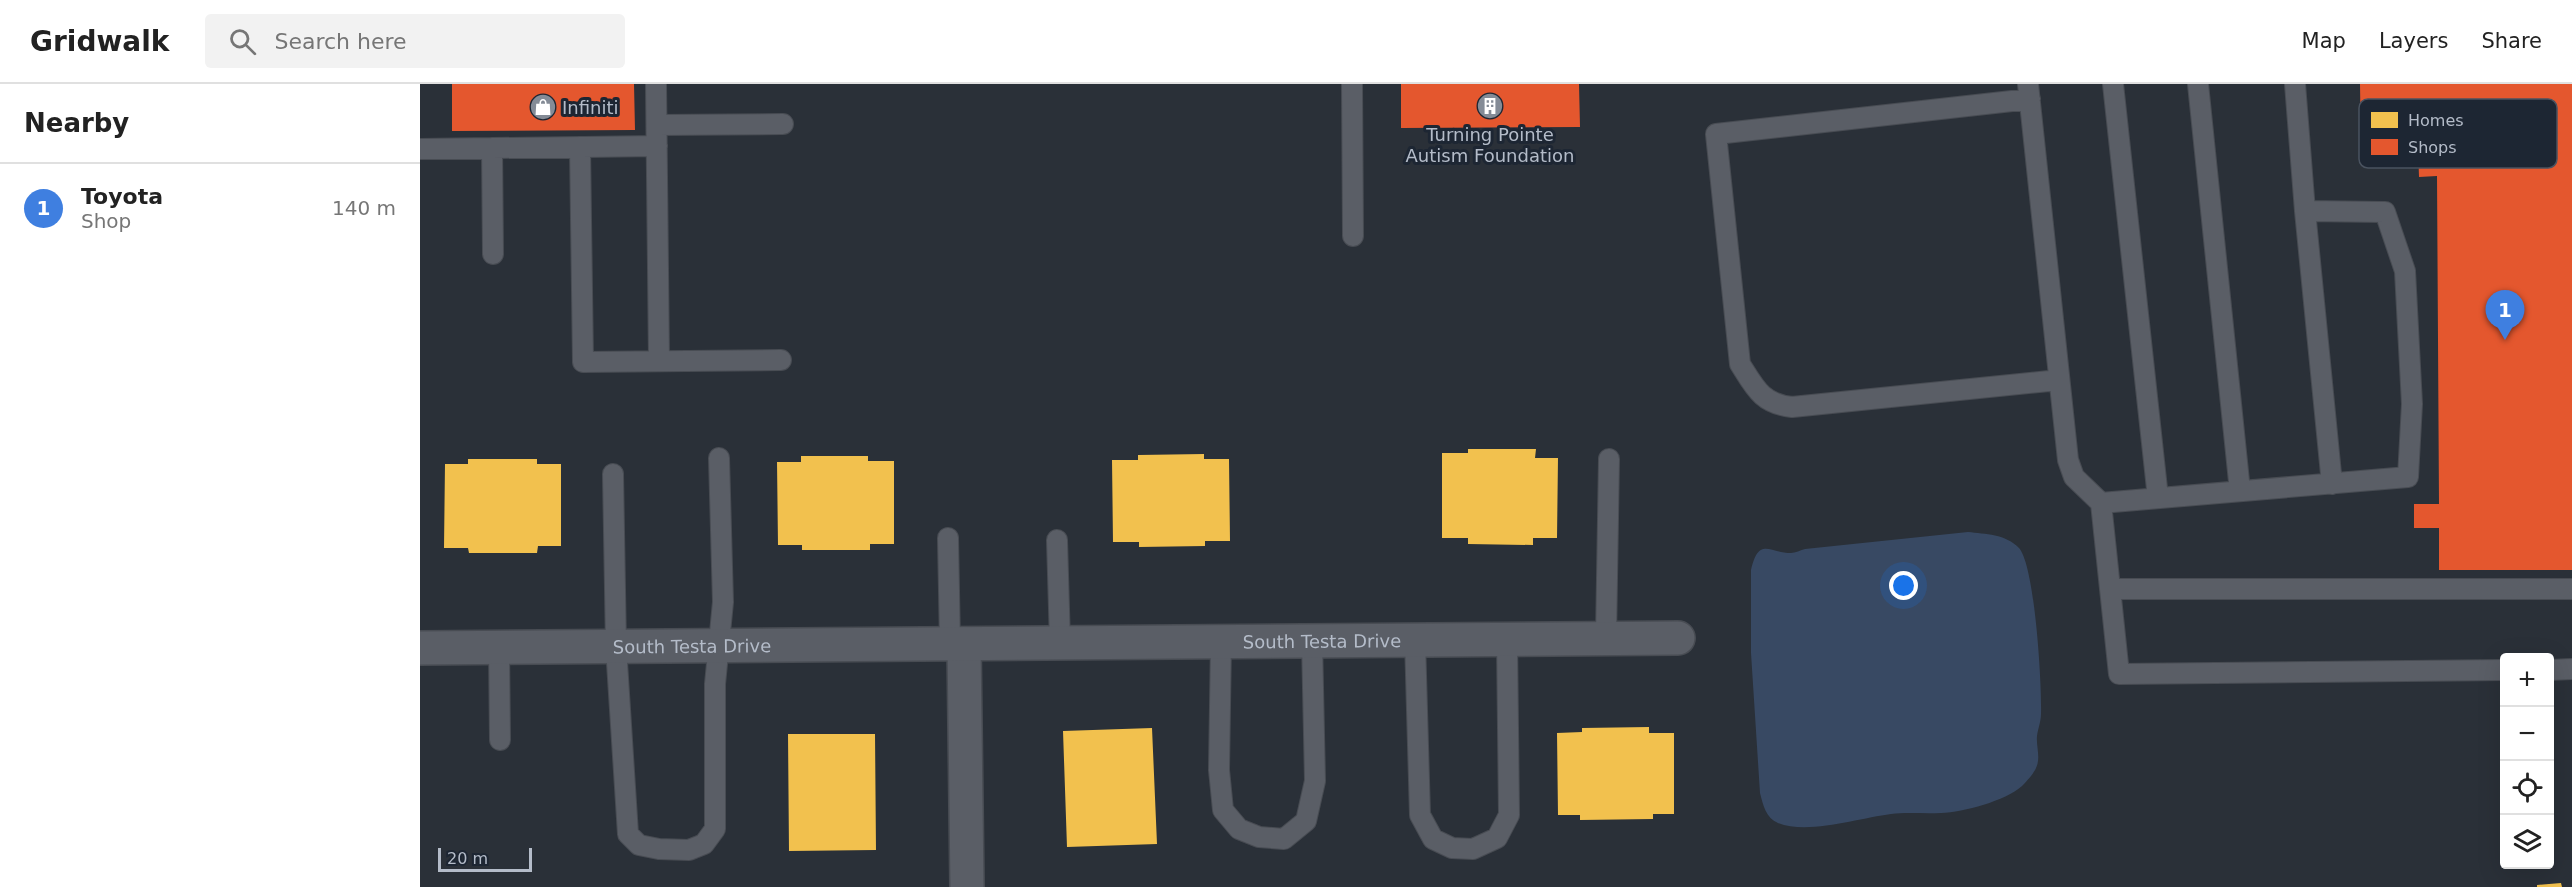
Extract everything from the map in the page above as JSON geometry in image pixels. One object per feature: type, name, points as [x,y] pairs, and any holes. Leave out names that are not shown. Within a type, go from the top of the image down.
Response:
[{"type":"street","name":"South Testa Drive","points":[[420,648],[1678,638]]},
{"type":"street","points":[[957,644],[967,887]]},
{"type":"lane","points":[[656,84],[659,361]]},
{"type":"lane","points":[[1352,84],[1353,236]]},
{"type":"lane","points":[[2113,84],[2158,498]]},
{"type":"lane","points":[[2198,84],[2240,491]]},
{"type":"lane","points":[[2295,84],[2332,484]]},
{"type":"lane","points":[[2059,380],[1792,407],[1776,405],[1757,392],[1740,364],[1716,134],[2029,92],[2068,460],[2074,477],[2101,503],[2119,674],[2500,670]]},
{"type":"lane","points":[[657,125],[783,124]]},
{"type":"lane","points":[[420,149],[657,146]]},
{"type":"lane","points":[[580,147],[583,362],[781,360]]},
{"type":"lane","points":[[492,148],[493,254]]},
{"type":"lane","points":[[2101,503],[2408,477],[2412,404],[2405,271],[2385,212],[2305,211]]},
{"type":"lane","points":[[613,474],[616,647],[628,834],[639,845],[658,849],[689,850],[704,844],[716,829],[714,684],[723,602],[719,458]]},
{"type":"lane","points":[[1606,638],[1609,459]]},
{"type":"lane","points":[[948,538],[957,644]]},
{"type":"lane","points":[[1057,540],[1060,643]]},
{"type":"lane","points":[[2110,590],[2572,589]]},
{"type":"lane","points":[[1415,640],[1420,815],[1433,839],[1452,848],[1473,849],[1497,838],[1509,815],[1507,639]]},
{"type":"lane","points":[[1221,642],[1219,770],[1223,810],[1239,829],[1259,837],[1284,839],[1306,821],[1315,781],[1312,641]]},
{"type":"lane","points":[[499,648],[500,740]]},
{"type":"lane","points":[[2554,670],[2572,669]]},
{"type":"water","points":[[1968,532],[2008,540],[2019,548],[2025,559],[2033,601],[2040,678],[2041,717],[2037,733],[2038,760],[2034,772],[2015,791],[1984,805],[1961,810],[1941,813],[1891,814],[1804,827],[1774,821],[1766,811],[1760,793],[1751,653],[1751,570],[1758,553],[1766,549],[1793,553],[1805,549]]},
{"type":"building: Homes","points":[[1468,449],[1536,449],[1535,458],[1558,458],[1557,538],[1533,538],[1533,545],[1468,544],[1468,538],[1442,538],[1442,453],[1468,453]]},
{"type":"building: Homes","points":[[1204,454],[1204,459],[1229,459],[1230,541],[1205,541],[1205,546],[1139,547],[1139,542],[1113,542],[1112,460],[1138,460],[1138,455]]},
{"type":"building: Homes","points":[[801,456],[868,456],[868,461],[894,461],[894,544],[870,544],[870,550],[802,550],[802,545],[778,545],[777,462],[801,462]]},
{"type":"building: Homes","points":[[468,459],[537,459],[537,464],[561,464],[561,546],[538,546],[537,553],[469,553],[468,548],[444,548],[445,464],[468,464]]},
{"type":"building: Homes","points":[[1649,727],[1649,733],[1674,733],[1674,814],[1653,814],[1653,819],[1580,820],[1580,815],[1558,815],[1557,733],[1582,732],[1582,728]]},
{"type":"building: Homes","points":[[1152,728],[1157,844],[1067,847],[1063,731]]},
{"type":"building: Homes","points":[[788,734],[875,734],[876,850],[789,851]]},
{"type":"building: Homes","points":[[2561,883],[2562,887],[2537,887],[2537,885]]},
{"type":"building: Shops","name":"Infiniti","points":[[452,84],[634,84],[635,130],[452,131]]},
{"type":"building: Shops","name":"Turning Pointe Autism Foundation","points":[[1401,84],[1579,84],[1580,127],[1401,128]]},
{"type":"building: Shops","points":[[2360,84],[2572,84],[2572,570],[2439,570],[2439,528],[2414,528],[2414,504],[2439,504],[2437,176],[2419,177],[2419,168],[2557,168],[2557,99],[2360,99]]},
{"type":"place","name":"Turning Pointe Autism Foundation","points":[[1490,106]]},
{"type":"place","name":"Infiniti","points":[[543,107]]},
{"type":"place","name":"Toyota","points":[[2505,340]]}]
